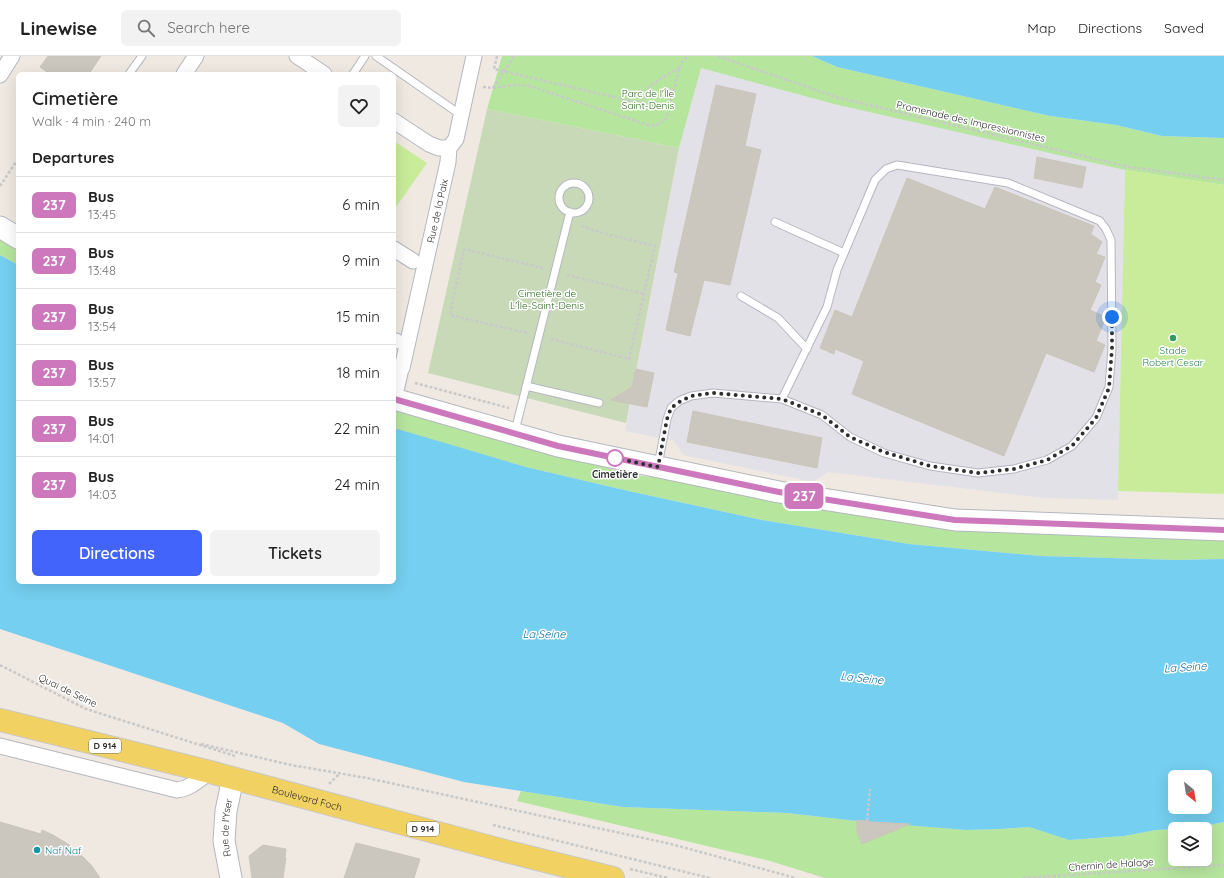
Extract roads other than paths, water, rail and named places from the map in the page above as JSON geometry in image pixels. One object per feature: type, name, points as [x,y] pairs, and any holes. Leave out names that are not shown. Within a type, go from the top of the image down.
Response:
[{"type":"main road","name":"Boulevard Foch","points":[[0,720],[210,772],[505,851],[614,878]]},
{"type":"street","points":[[0,75],[12,56]]},
{"type":"street","points":[[185,72],[196,56]]},
{"type":"street","points":[[297,56],[321,72]]},
{"type":"street","name":"Rue de la Paix","points":[[396,390],[447,170],[449,148],[456,138],[462,116],[474,56]]},
{"type":"street","points":[[396,122],[429,144],[439,148],[449,148]]},
{"type":"street","points":[[0,227],[16,237]]},
{"type":"street","points":[[396,250],[413,261]]},
{"type":"street","points":[[396,400],[558,446],[779,492],[955,520],[1224,530]]},
{"type":"street","points":[[0,746],[177,790],[191,786],[197,780],[210,772]]},
{"type":"street","name":"Rue de l'Yser","points":[[230,878],[224,841],[226,811],[233,778]]},
{"type":"lane","points":[[131,72],[142,56]]},
{"type":"lane","points":[[354,72],[365,56]]},
{"type":"lane","points":[[376,56],[462,116]]},
{"type":"lane","points":[[658,467],[667,419],[671,408],[691,396],[713,393],[782,399],[822,415],[850,437],[884,452],[930,466],[978,473],[1014,469],[1047,460],[1072,446],[1096,418],[1109,388],[1112,348],[1111,240],[1106,229],[1100,221],[1008,183],[897,165],[886,169],[875,180],[837,270],[827,307],[782,399]]},
{"type":"lane","points":[[573,182],[579,183],[588,190],[589,202],[581,211],[576,213],[570,212],[561,205],[559,199],[560,193],[562,188],[567,184],[573,182]]},
{"type":"lane","points":[[514,434],[570,212]]},
{"type":"lane","points":[[775,222],[844,253]]},
{"type":"lane","points":[[741,296],[778,318],[807,349]]},
{"type":"lane","points":[[526,386],[599,403]]},
{"type":"water","points":[[812,56],[1224,56],[1224,138],[1162,136],[1116,125],[1050,116],[837,67]]},
{"type":"water","name":"La Seine","points":[[0,255],[16,264],[16,584],[396,584],[396,429],[526,467],[624,490],[762,520],[909,544],[1041,556],[1177,560],[1224,559],[1224,822],[1212,824],[1212,822],[1168,822],[1168,829],[1124,836],[1069,840],[1029,827],[966,830],[857,821],[787,813],[623,807],[464,782],[319,744],[283,723],[0,629]]},
{"type":"place","name":"Stade Robert Cesar","points":[[1173,338]]},
{"type":"place","name":"Cimetière","points":[[615,458]]},
{"type":"place","name":"Naf Naf","points":[[37,850]]},
{"type":"park label","name":"Parc de l'Île Saint-Denis","points":[[648,98]]},
{"type":"park label","name":"Cimetière de L'Île-Saint-Denis","points":[[547,298]]}]
